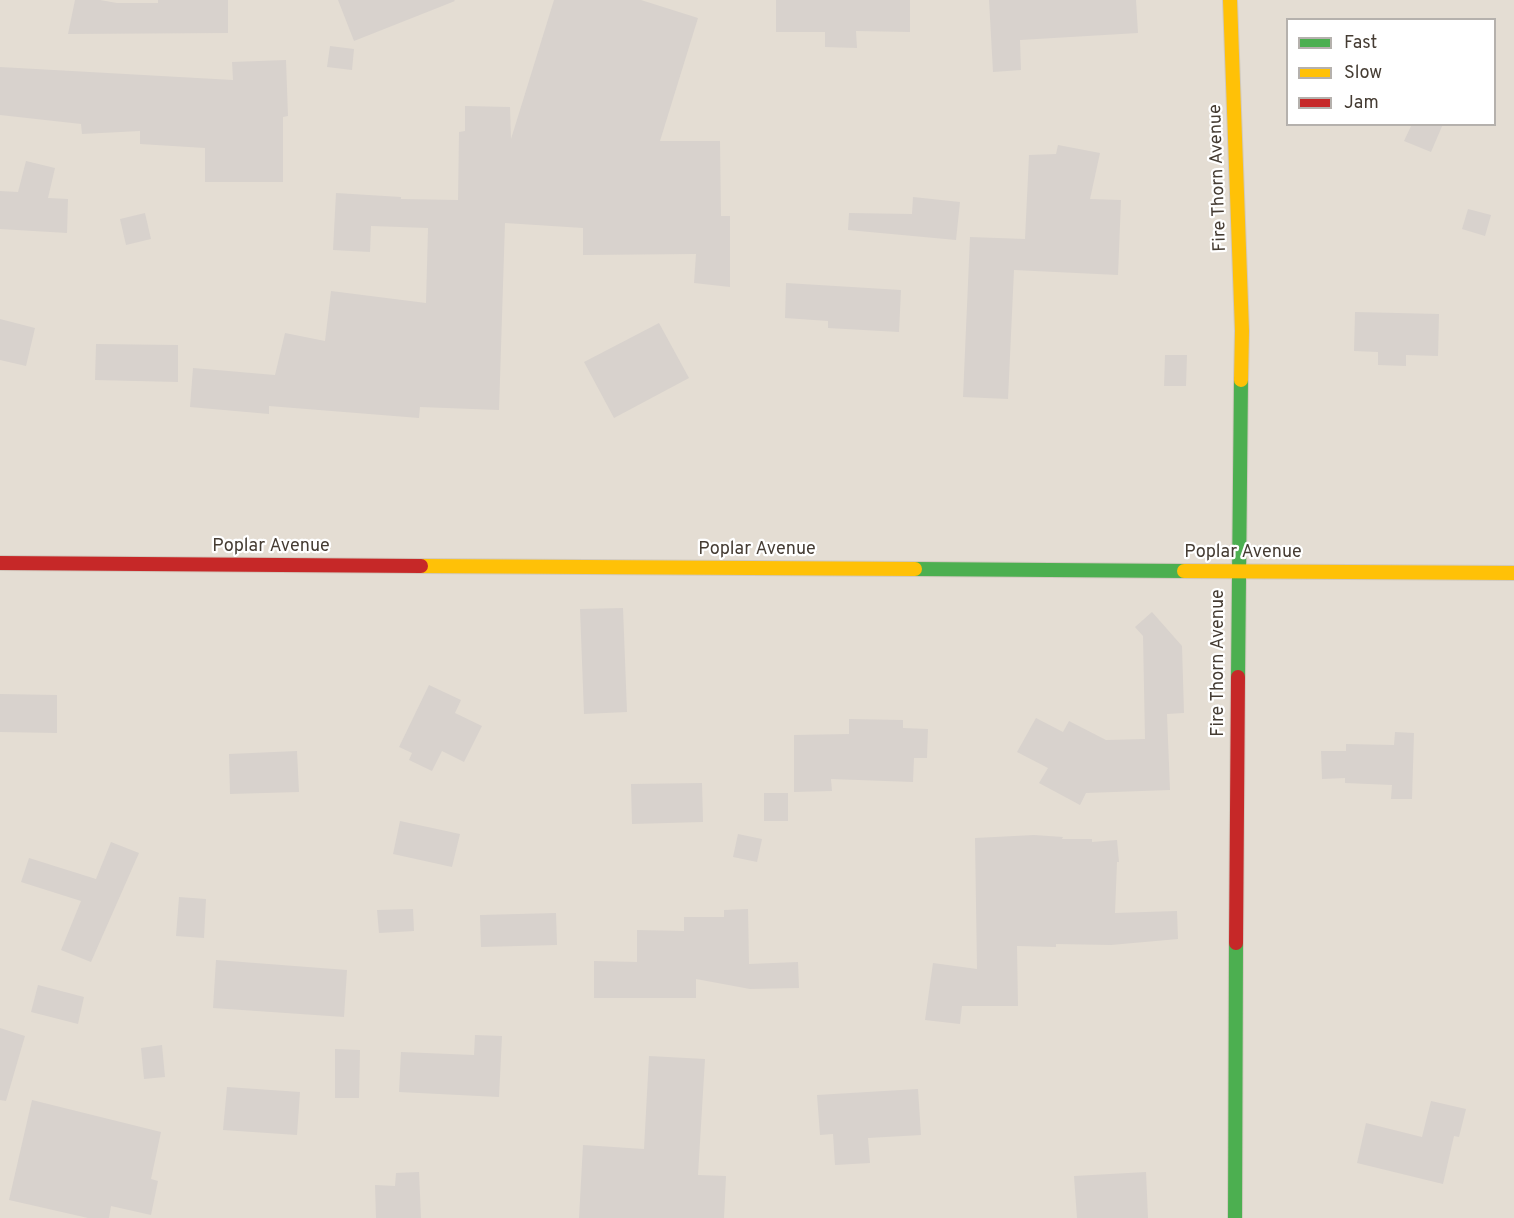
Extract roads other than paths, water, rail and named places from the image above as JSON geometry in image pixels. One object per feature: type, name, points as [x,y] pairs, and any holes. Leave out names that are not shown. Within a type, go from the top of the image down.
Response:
[{"type":"street","name":"Fire Thorn Avenue","points":[[1230,0],[1242,331],[1238,571],[1235,1218]]},
{"type":"street","name":"Poplar Avenue","points":[[0,563],[1514,573]]}]
